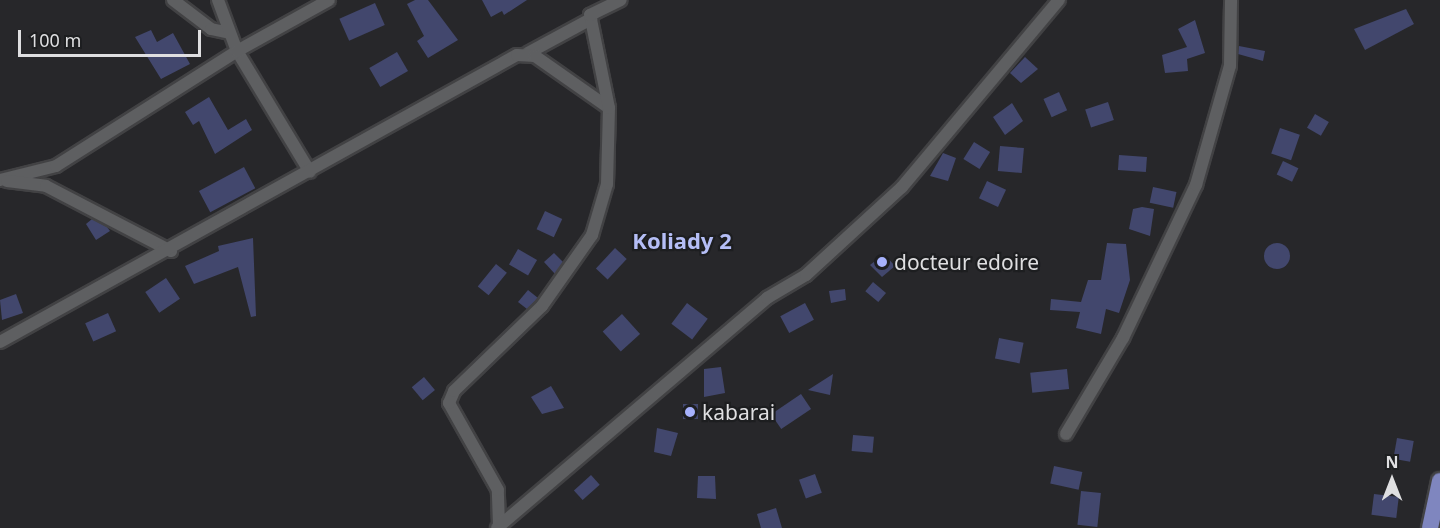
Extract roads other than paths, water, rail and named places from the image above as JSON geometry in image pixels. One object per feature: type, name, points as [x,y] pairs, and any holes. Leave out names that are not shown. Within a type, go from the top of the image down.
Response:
[{"type":"main road","points":[[1430,528],[1440,481]]},
{"type":"street","points":[[173,0],[211,29],[230,33]]},
{"type":"street","points":[[218,0],[237,51],[310,172]]},
{"type":"street","points":[[0,180],[56,166],[237,51],[329,0]]},
{"type":"street","points":[[498,526],[498,490],[449,403],[454,391],[542,306],[592,235],[607,184],[609,108],[591,19],[593,9],[621,0]]},
{"type":"street","points":[[498,526],[767,298],[806,275],[902,187],[1059,0]]},
{"type":"street","points":[[1066,434],[1123,338],[1196,184],[1230,66],[1231,0]]},
{"type":"street","points":[[0,342],[171,251],[310,172],[591,19]]},
{"type":"street","points":[[528,53],[609,108]]},
{"type":"street","points":[[0,180],[46,186],[171,251]]},
{"type":"place","name":"docteur edoire","points":[[882,262]]},
{"type":"place","name":"kabarai","points":[[690,412]]},
{"type":"district","name":"Koliady 2","points":[[682,241]]}]
